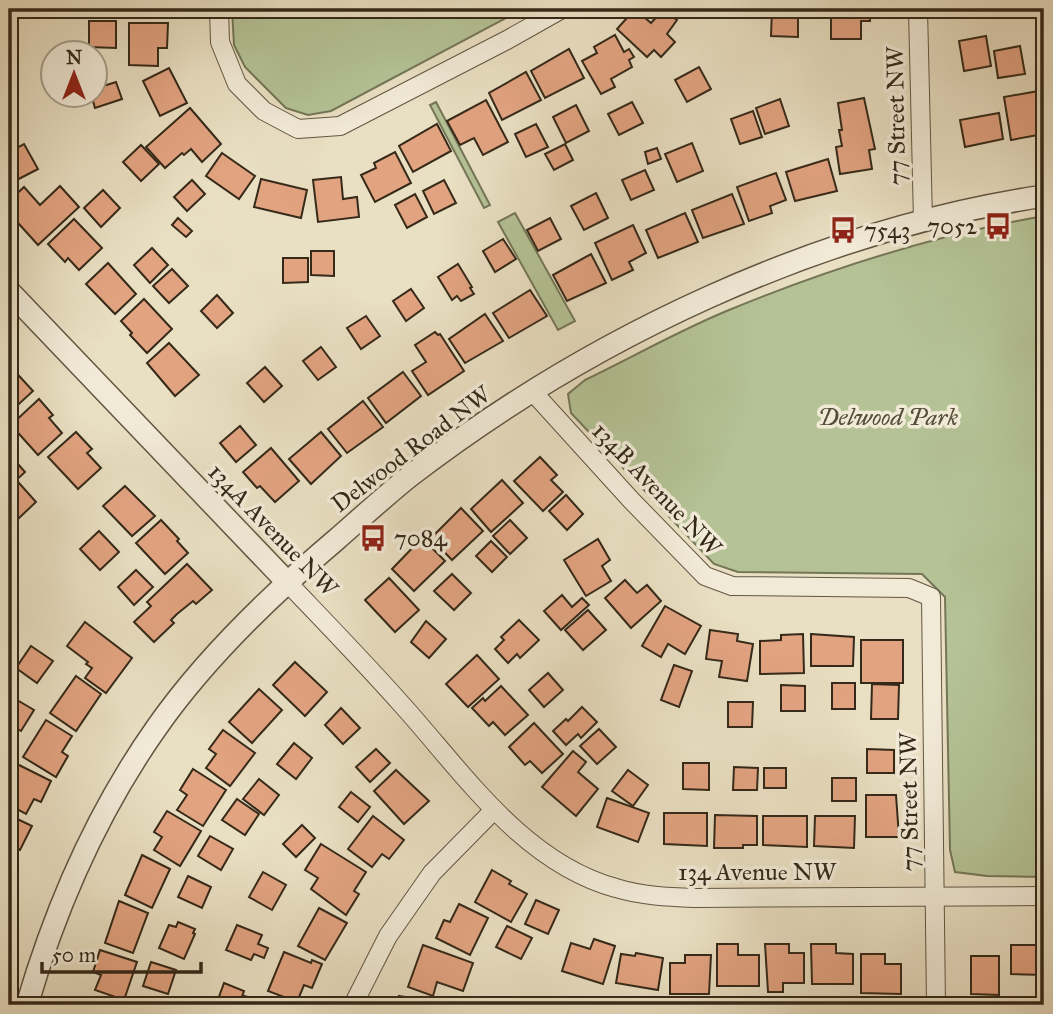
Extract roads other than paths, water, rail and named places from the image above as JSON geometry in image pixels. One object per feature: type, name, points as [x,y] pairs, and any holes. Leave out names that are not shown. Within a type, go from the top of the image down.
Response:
[{"type":"street","points":[[219,9],[219,41],[237,85],[264,111],[298,129],[340,126],[562,9]]},
{"type":"street","name":"77 Street NW","points":[[918,9],[923,221]]},
{"type":"street","name":"Delwood Road NW","points":[[27,1005],[41,956],[65,892],[99,822],[129,768],[186,687],[287,582],[407,478],[532,391],[628,337],[726,290],[823,252],[923,221],[1044,196]]},
{"type":"street","name":"134A Avenue NW","points":[[9,290],[402,705],[494,810]]},
{"type":"street","name":"134B Avenue NW","points":[[532,391],[631,500],[705,576],[732,586],[909,588],[931,597]]},
{"type":"street","name":"77 Street NW","points":[[931,597],[936,1005]]},
{"type":"street","points":[[353,1005],[388,936],[432,873],[494,810]]},
{"type":"street","name":"134 Avenue NW","points":[[494,810],[562,864],[600,883],[642,894],[695,898],[1044,896]]},
{"type":"place","name":"7052","points":[[998,226]]},
{"type":"place","name":"7543","points":[[843,230]]},
{"type":"place","name":"7084","points":[[373,538]]},
{"type":"park label","name":"Delwood Park","points":[[888,417]]}]
